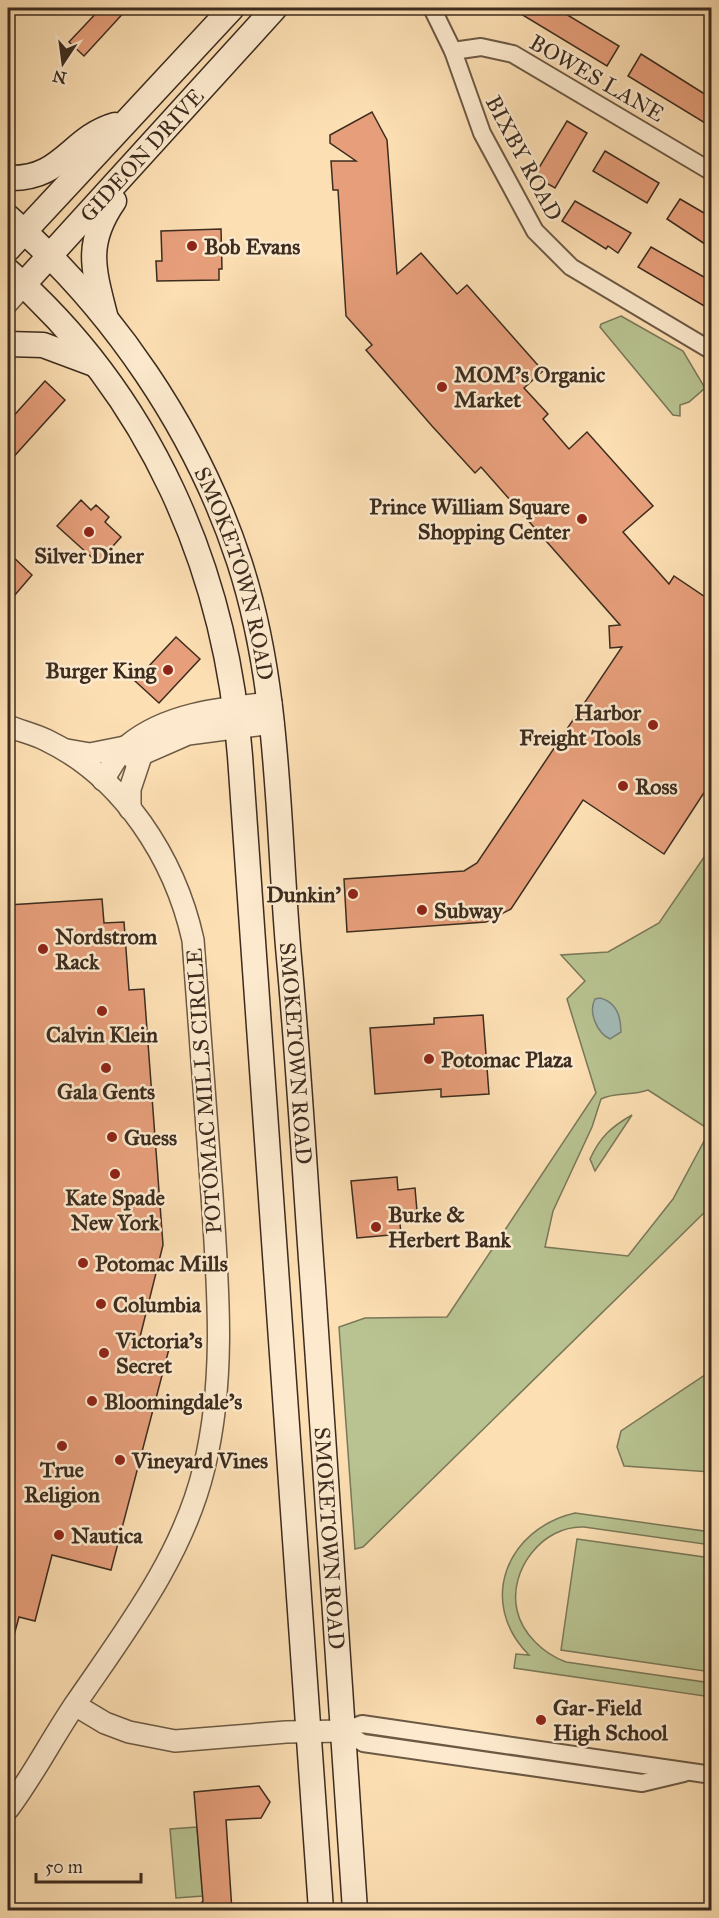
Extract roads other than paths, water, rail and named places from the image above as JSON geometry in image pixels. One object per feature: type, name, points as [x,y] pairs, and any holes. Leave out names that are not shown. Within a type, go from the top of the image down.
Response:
[{"type":"main road","name":"GIDEON DRIVE","points":[[8,249],[16,224],[126,122],[232,8]]},
{"type":"main road","name":"GIDEON DRIVE","points":[[13,286],[49,256],[275,8]]},
{"type":"main road","points":[[8,178],[27,177],[50,170],[91,136],[126,122]]},
{"type":"main road","points":[[107,323],[94,275],[94,240],[99,224],[117,196],[129,169]]},
{"type":"main road","name":"SMOKETOWN ROAD","points":[[16,224],[49,256],[107,323],[180,426],[220,508],[254,610],[272,713],[300,1070],[355,1911]]},
{"type":"main road","name":"SMOKETOWN ROAD","points":[[13,286],[64,324],[99,366],[154,453],[196,542],[222,627],[237,716],[321,1911]]},
{"type":"main road","points":[[8,344],[49,346],[99,366]]},
{"type":"main road","points":[[276,1275],[312,1273]]},
{"type":"street","name":"BIXBY ROAD","points":[[432,8],[453,51],[482,133],[523,212],[550,249],[571,267],[711,351]]},
{"type":"street","name":"BOWES LANE","points":[[453,51],[481,47],[513,54],[711,172]]},
{"type":"street","points":[[103,780],[133,750],[177,720],[219,708],[237,716],[272,713]]},
{"type":"street","name":"POTOMAC MILLS CIRCLE","points":[[8,726],[45,739],[61,748],[103,780],[130,809],[168,867],[183,903],[193,940],[217,1271],[218,1381],[204,1470],[162,1574],[8,1809]]},
{"type":"street","points":[[61,748],[90,754],[133,750]]},
{"type":"street","points":[[130,809],[133,750]]},
{"type":"street","points":[[75,1705],[105,1723],[129,1732],[175,1741],[307,1731],[343,1731],[362,1724],[711,1775]]},
{"type":"water","points":[[600,998],[614,1006],[620,1020],[621,1032],[610,1039],[601,1032],[593,1016],[593,1004],[595,999]]},
{"type":"place","name":"Bob Evans","points":[[192,246]]},
{"type":"place","name":"MOM's Organic Market","points":[[442,387]]},
{"type":"place","name":"Prince William Square Shopping Center","points":[[582,519]]},
{"type":"place","name":"Silver Diner","points":[[89,532]]},
{"type":"place","name":"Burger King","points":[[168,670]]},
{"type":"place","name":"Harbor Freight Tools","points":[[653,725]]},
{"type":"place","name":"Ross","points":[[623,786]]},
{"type":"place","name":"Dunkin'","points":[[353,894]]},
{"type":"place","name":"Subway","points":[[422,910]]},
{"type":"place","name":"Nordstrom Rack","points":[[43,949]]},
{"type":"place","name":"Calvin Klein","points":[[102,1011]]},
{"type":"place","name":"Potomac Plaza","points":[[429,1059]]},
{"type":"place","name":"Gala Gents","points":[[106,1068]]},
{"type":"place","name":"Guess","points":[[112,1137]]},
{"type":"place","name":"Kate Spade New York","points":[[115,1174]]},
{"type":"place","name":"Burke & Herbert Bank","points":[[376,1227]]},
{"type":"place","name":"Potomac Mills","points":[[83,1263]]},
{"type":"place","name":"Columbia","points":[[101,1304]]},
{"type":"place","name":"Victoria's Secret","points":[[104,1353]]},
{"type":"place","name":"Bloomingdale's","points":[[92,1401]]},
{"type":"place","name":"True Religion","points":[[62,1446]]},
{"type":"place","name":"Vineyard Vines","points":[[120,1460]]},
{"type":"place","name":"Nautica","points":[[59,1535]]},
{"type":"place","name":"Gar-Field High School","points":[[541,1720]]}]
